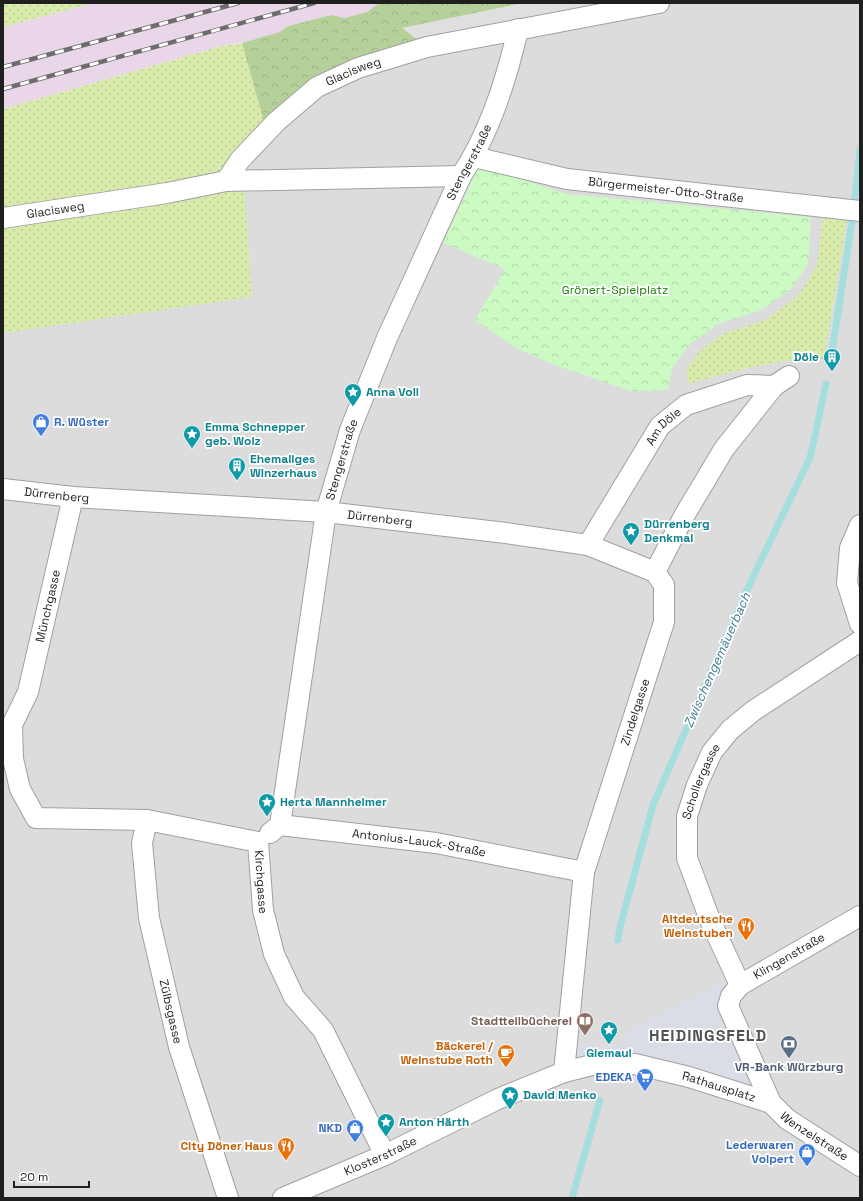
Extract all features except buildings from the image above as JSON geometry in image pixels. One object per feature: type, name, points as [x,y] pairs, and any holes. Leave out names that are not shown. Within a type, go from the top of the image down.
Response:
[{"type":"street","name":"Glacisweg","points":[[226,181],[240,160],[276,122],[317,87],[358,68],[427,47],[659,3]]},
{"type":"street","name":"Stengerstraße","points":[[280,825],[326,512],[350,430],[384,346],[461,176],[474,157],[509,68],[518,29]]},
{"type":"street","name":"Bürgermeister-Otto-Straße","points":[[474,157],[566,178],[854,210]]},
{"type":"street","name":"Glacisweg","points":[[3,218],[226,181],[461,176]]},
{"type":"street","name":"Am Döle","points":[[588,545],[660,426],[686,405],[748,385],[781,381],[724,449],[684,516],[655,572]]},
{"type":"street","name":"Dürrenberg","points":[[3,489],[73,497],[326,512],[506,533],[588,545],[655,572]]},
{"type":"street","name":"Münchgasse","points":[[10,711],[28,692],[73,497]]},
{"type":"street","points":[[860,525],[850,548],[847,583],[860,624]]},
{"type":"street","name":"Zindelgasse","points":[[564,1072],[584,872],[664,622],[664,585],[655,572]]},
{"type":"street","name":"Schollergasse","points":[[740,985],[710,920],[687,858],[687,816],[697,785],[712,752],[730,730],[753,711],[860,640]]},
{"type":"street","name":"Kirchgasse","points":[[10,711],[13,759],[20,789],[36,818],[147,820],[258,842],[263,910],[274,954],[294,997],[323,1030],[385,1155]]},
{"type":"street","name":"Zülbsgasse","points":[[147,820],[142,843],[149,918],[178,1047],[228,1198]]},
{"type":"street","points":[[258,842],[280,825]]},
{"type":"street","name":"Antonius-Lauck-Straße","points":[[280,825],[436,843],[584,872]]},
{"type":"street","name":"Klingenstraße","points":[[728,1006],[731,996],[740,985],[860,916]]},
{"type":"street","name":"Rathausplatz","points":[[728,1006],[770,1103]]},
{"type":"street","name":"Rathausplatz","points":[[564,1072],[592,1065],[635,1064],[689,1077],[770,1103]]},
{"type":"street","name":"Klosterstraße","points":[[283,1198],[385,1155],[498,1099],[564,1072]]},
{"type":"street","name":"Wenzelstraße","points":[[770,1103],[787,1119],[860,1166]]},
{"type":"shaded area","points":[[94,3],[379,3],[367,12],[345,18],[330,15],[288,26],[280,32],[254,40],[222,46],[3,109],[3,27]]},
{"type":"shaded area","points":[[379,3],[860,3],[860,1198],[3,1198],[3,331],[252,296],[242,170],[269,139],[242,43],[367,12]]},
{"type":"shaded area","points":[[524,3],[659,3],[427,47],[402,28]]},
{"type":"shaded area","points":[[725,981],[771,1103],[689,1077],[578,1068],[579,1043],[626,1046],[627,1030]]},
{"type":"green space","points":[[3,3],[94,3],[3,27]]},
{"type":"green space","points":[[379,3],[524,3],[403,28],[427,47],[264,122],[242,43],[280,32],[288,26],[331,15],[345,18],[367,12]]},
{"type":"green space","points":[[242,43],[264,122],[241,146],[252,297],[3,333],[3,109],[222,46]]},
{"type":"green space","name":"Grönert-Spielplatz","points":[[479,166],[566,194],[811,217],[808,264],[791,289],[761,310],[718,324],[691,343],[672,368],[668,390],[631,391],[552,364],[518,349],[475,320],[505,269],[443,243]]},
{"type":"green space","points":[[823,216],[847,219],[824,360],[812,359],[777,362],[688,384],[687,369],[700,351],[723,334],[765,320],[798,296],[817,266]]},
{"type":"waterway","name":"Zwischengemäuerbach","points":[[831,358],[853,215],[860,150]]},
{"type":"waterway","name":"Zwischengemäuerbach","points":[[618,940],[620,927],[653,805],[752,579],[810,458],[826,384]]},
{"type":"waterway","name":"Zwischengemäuerbach","points":[[572,1198],[600,1100]]},
{"type":"railway","points":[[3,67],[238,3]]},
{"type":"railway","points":[[3,89],[314,3]]},
{"type":"place","name":"Döle","points":[[832,372]]},
{"type":"place","name":"Anna Voll","points":[[353,407]]},
{"type":"place","name":"R. Wüster","points":[[41,437]]},
{"type":"place","name":"Emma Schnepper geb. Wolz","points":[[192,449]]},
{"type":"place","name":"Ehemaliges Winzerhaus","points":[[237,481]]},
{"type":"place","name":"Dürrenberg Denkmal","points":[[631,546]]},
{"type":"place","name":"Herta Mannheimer","points":[[267,817]]},
{"type":"place","name":"Altdeutsche Weinstuben","points":[[746,941]]},
{"type":"place","name":"Stadtteilbücherei","points":[[585,1036]]},
{"type":"place","name":"Giemaul","points":[[609,1045]]},
{"type":"place","name":"VR-Bank Würzburg","points":[[789,1059]]},
{"type":"place","name":"Bäckerei / Weinstube Roth","points":[[506,1068]]},
{"type":"place","name":"EDEKA","points":[[645,1092]]},
{"type":"place","name":"David Menko","points":[[510,1110]]},
{"type":"place","name":"Anton Härth","points":[[386,1137]]},
{"type":"place","name":"NKD","points":[[355,1143]]},
{"type":"place","name":"City Döner Haus","points":[[286,1161]]},
{"type":"place","name":"Lederwaren Volpert","points":[[807,1167]]},
{"type":"district","name":"HEIDINGSFELD","points":[[708,1035]]}]
